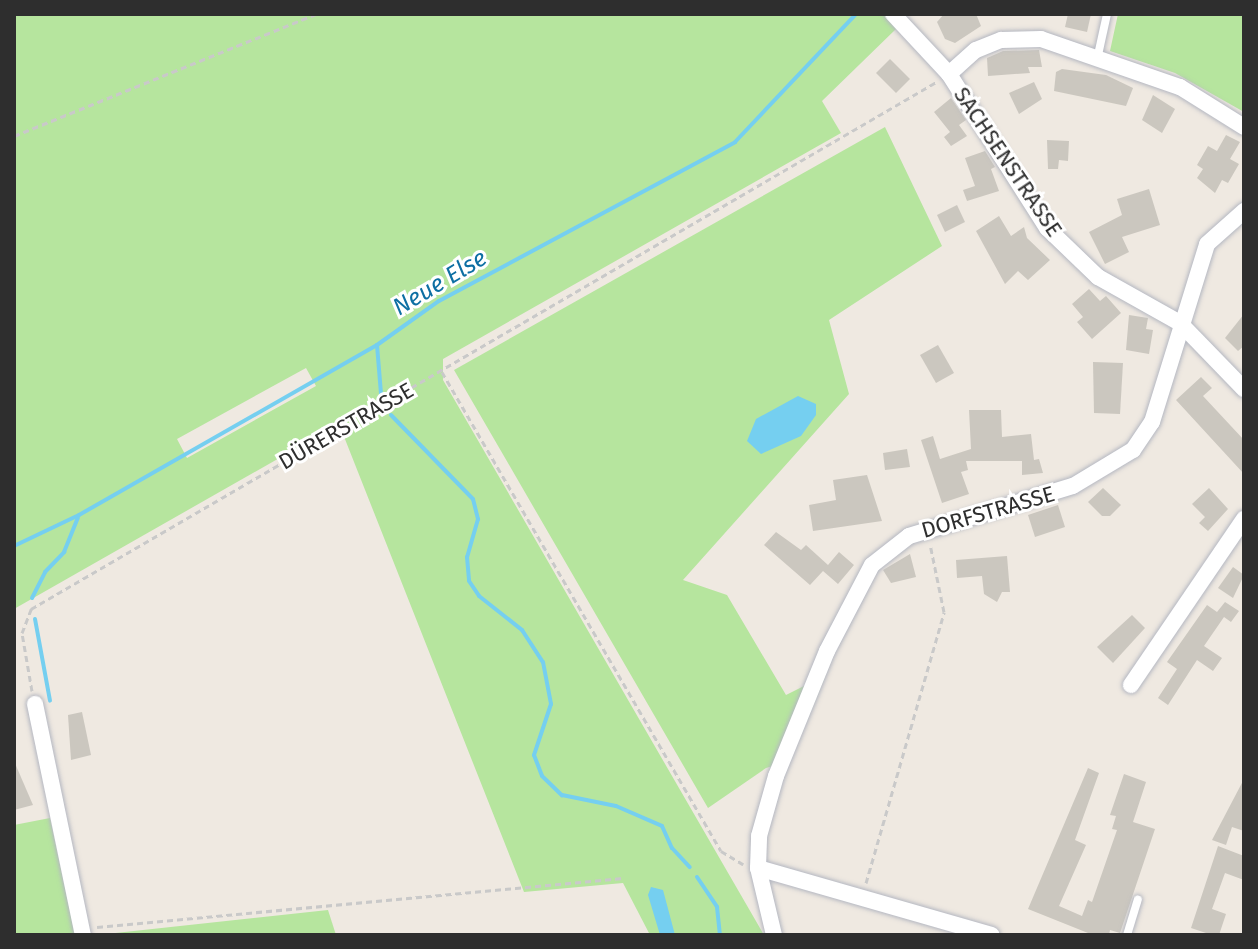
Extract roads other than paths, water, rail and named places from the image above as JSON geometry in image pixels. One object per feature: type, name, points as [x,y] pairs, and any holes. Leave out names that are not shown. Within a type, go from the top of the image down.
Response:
[{"type":"street","name":"SACHSENSTRASSE","points":[[893,14],[949,74],[1047,228],[1098,277],[1180,323],[1244,389]]},
{"type":"street","points":[[949,74],[976,50],[1001,40],[1041,39],[1098,55],[1180,87],[1244,127]]},
{"type":"street","name":"DORFSTRASSE","points":[[774,935],[758,868],[759,836],[776,776],[827,651],[872,565],[926,528],[1073,486],[1133,450],[1152,422],[1180,323],[1207,244],[1244,211]]},
{"type":"street","points":[[1131,685],[1244,519]]},
{"type":"street","points":[[35,704],[82,932]]},
{"type":"street","points":[[758,868],[992,935]]},
{"type":"lane","points":[[1098,55],[1107,14]]},
{"type":"lane","points":[[1127,935],[1138,900]]},
{"type":"water","points":[[798,396],[816,404],[816,415],[801,436],[761,454],[747,441],[756,419]]},
{"type":"water","points":[[651,887],[663,890],[675,935],[660,935],[648,895]]},
{"type":"waterway","name":"Neue Else","points":[[14,546],[79,515],[377,345],[439,301],[735,142],[856,14]]},
{"type":"waterway","points":[[377,345],[381,394]]},
{"type":"waterway","points":[[391,415],[473,499],[478,519],[467,557],[469,581],[479,596],[522,630],[543,662],[551,704],[534,755],[542,776],[562,795],[616,806],[662,826],[672,848],[690,867]]},
{"type":"waterway","points":[[32,598],[45,572],[64,552],[78,518]]},
{"type":"waterway","points":[[35,619],[50,701]]},
{"type":"waterway","points":[[697,877],[717,907],[720,935]]}]
